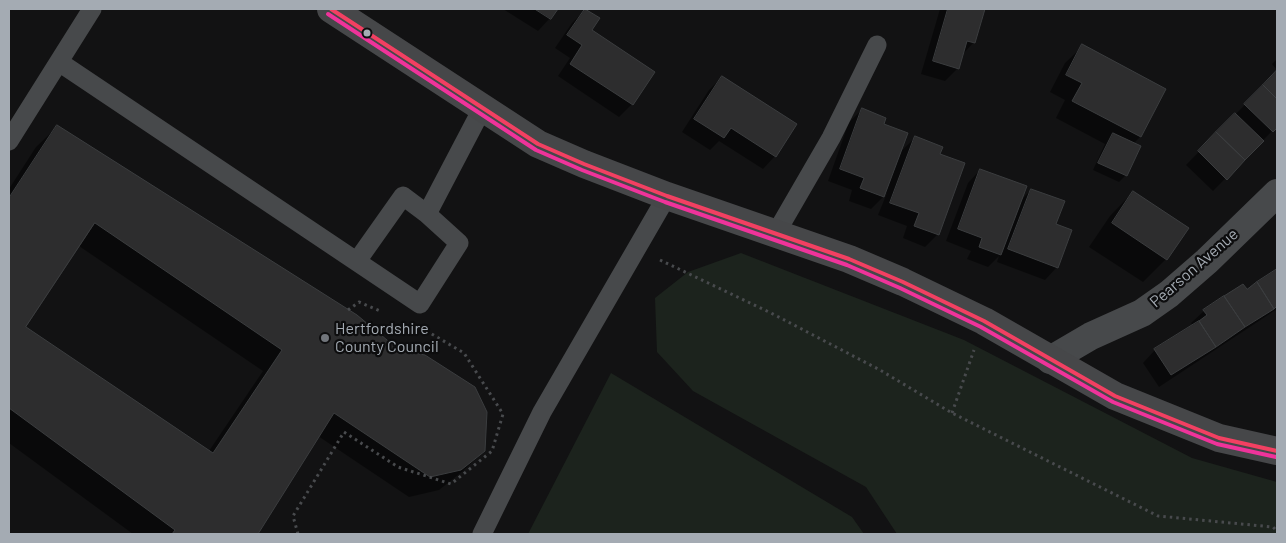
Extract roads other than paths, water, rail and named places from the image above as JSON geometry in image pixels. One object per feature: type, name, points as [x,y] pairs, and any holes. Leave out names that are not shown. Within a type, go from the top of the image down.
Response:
[{"type":"main road","points":[[331,9],[538,144],[667,196],[848,259],[904,282],[984,321],[1115,396],[1167,418],[1219,438],[1273,445]]},
{"type":"street","name":"Pearson Avenue","points":[[1050,360],[1090,336],[1142,313],[1169,294],[1207,261],[1277,193]]},
{"type":"lane","points":[[9,140],[92,9]]},
{"type":"lane","points":[[776,233],[831,138],[877,46]]},
{"type":"lane","points":[[59,62],[420,304],[459,243],[427,214],[403,196],[357,261]]},
{"type":"lane","points":[[427,214],[482,109]]},
{"type":"lane","points":[[482,534],[542,412],[667,196]]},
{"type":"place","name":"Hertfordshire County Council","points":[[325,338]]}]
